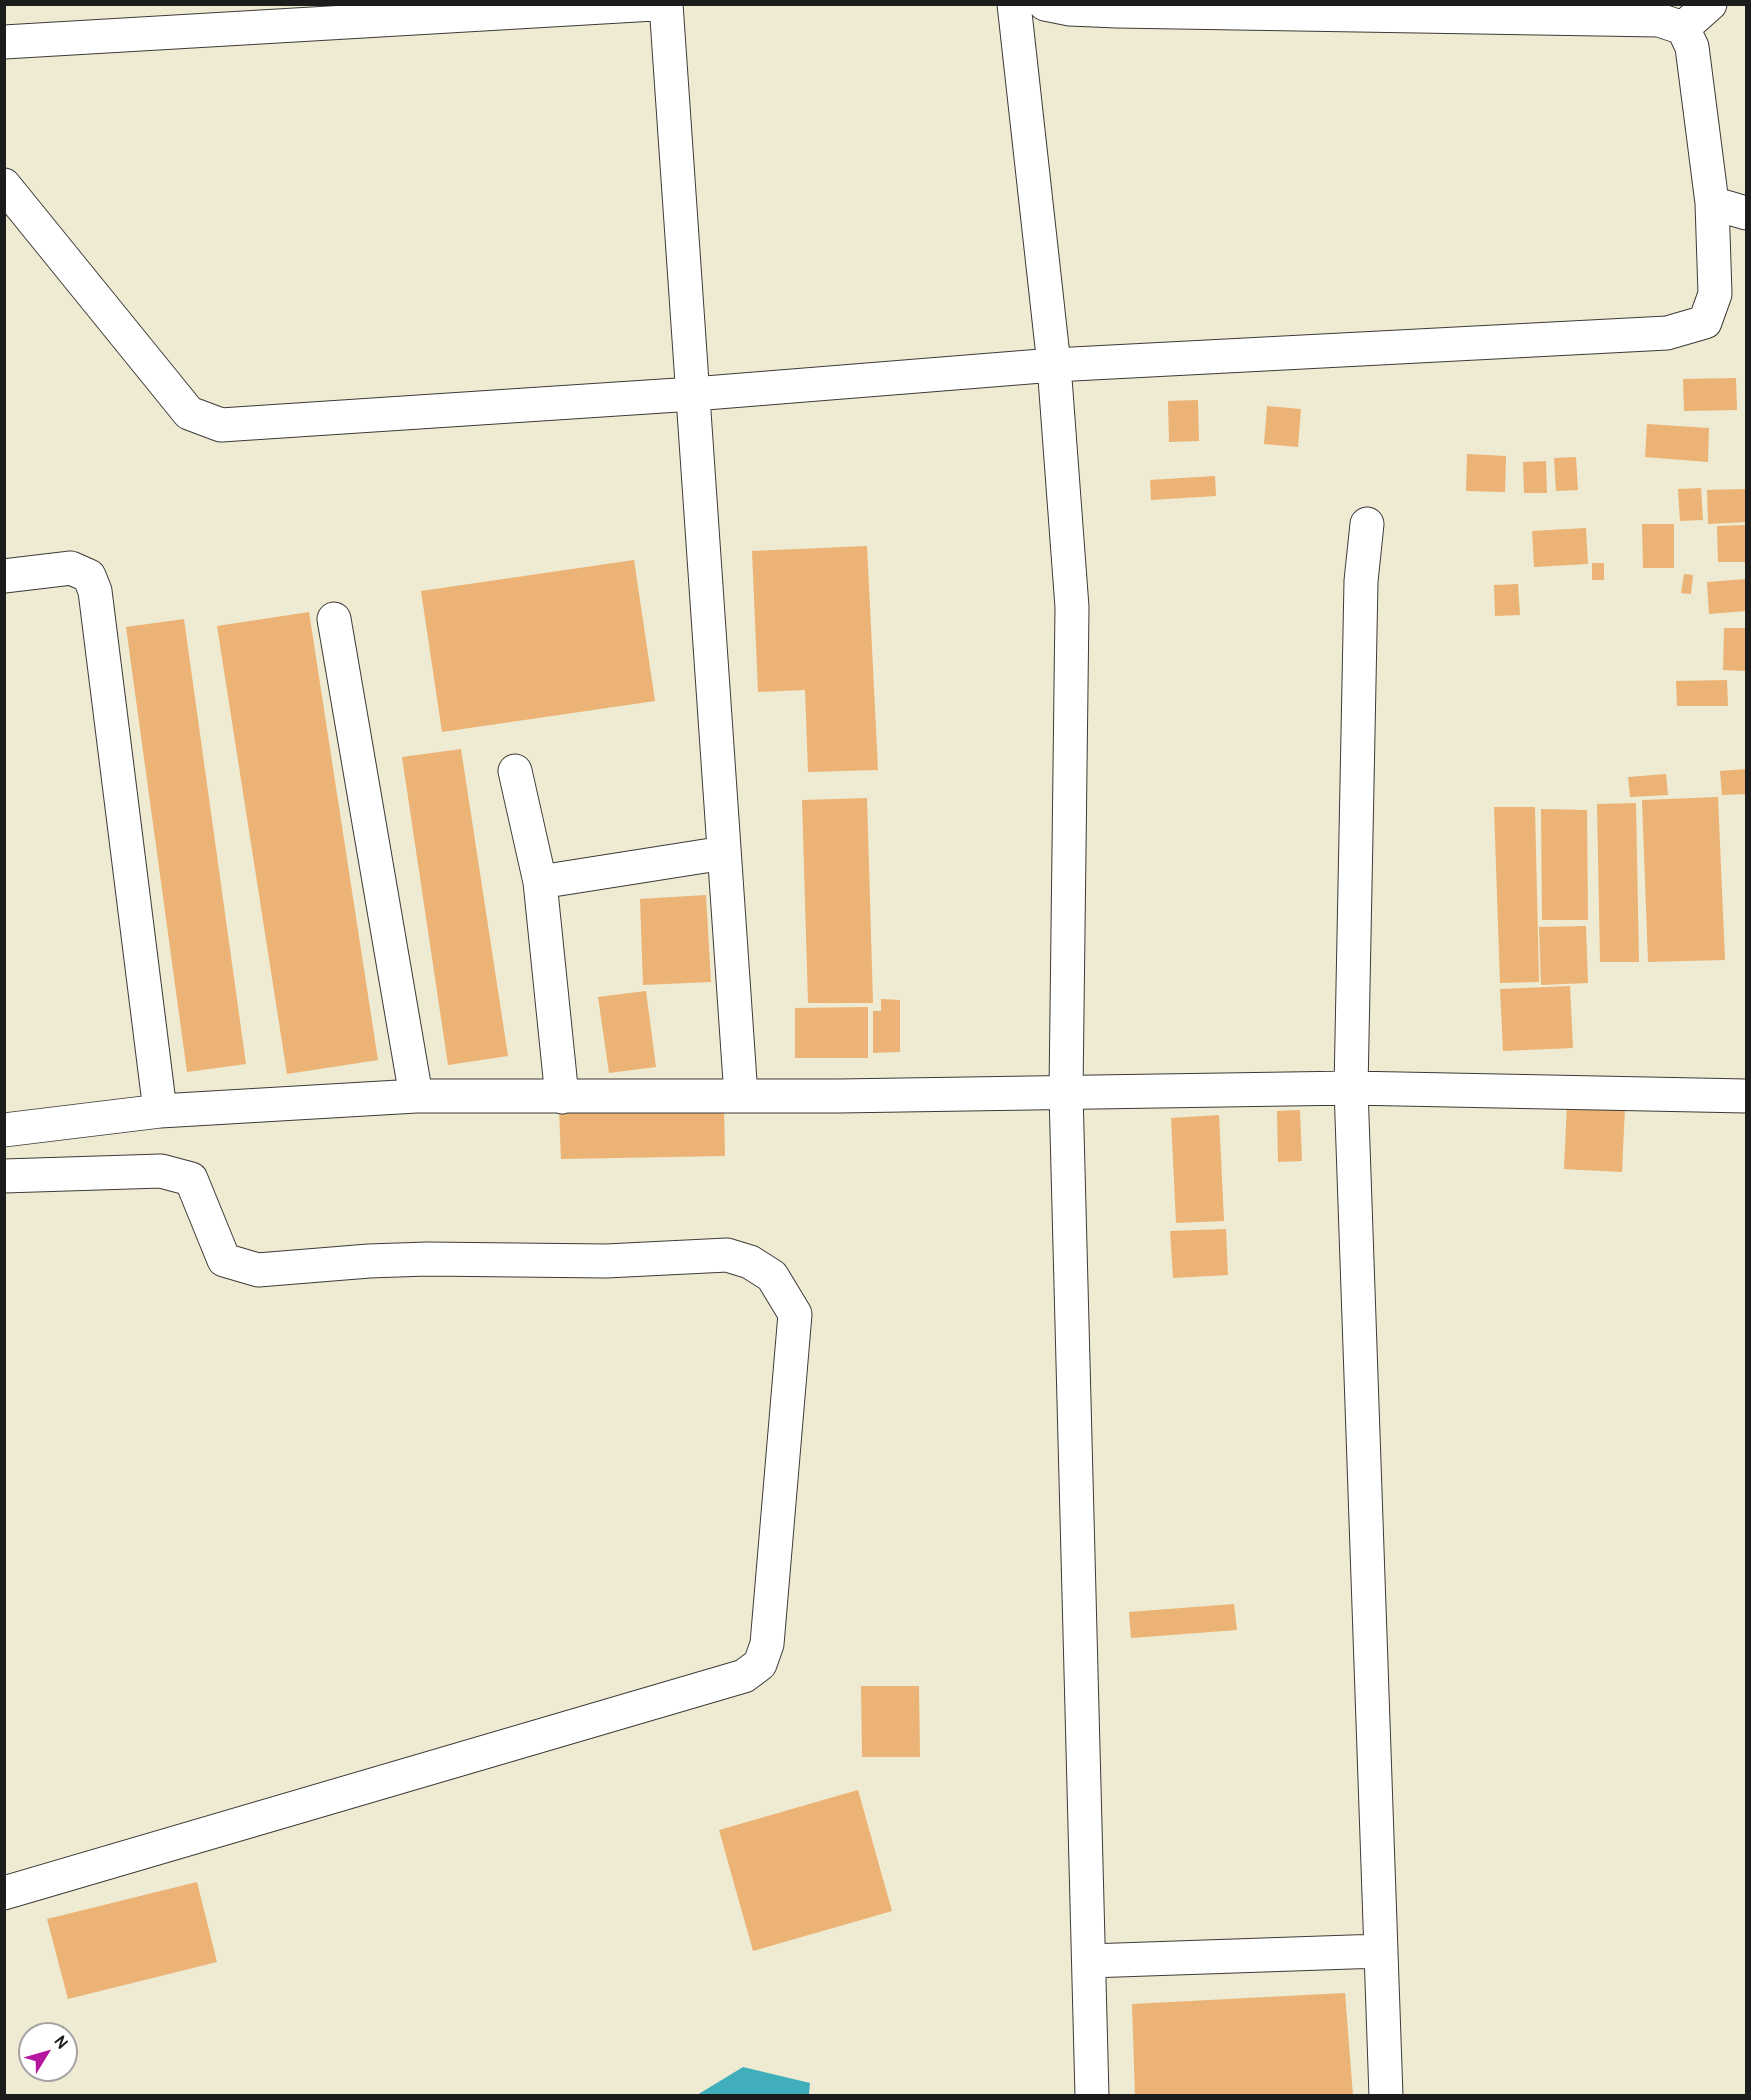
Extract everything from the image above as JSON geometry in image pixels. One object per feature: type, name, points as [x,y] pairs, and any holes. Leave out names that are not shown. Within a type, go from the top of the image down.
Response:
[{"type":"street","points":[[4,42],[654,4]]},
{"type":"street","points":[[666,4],[741,1096]]},
{"type":"street","points":[[1014,4],[1054,365],[1072,608],[1066,1092],[1092,2096]]},
{"type":"street","points":[[4,185],[189,413],[221,425],[693,394],[1054,365],[1667,333],[1705,322],[1715,294],[1712,203],[1692,47],[1683,28],[1659,20],[1117,11],[1070,9],[1045,4]]},
{"type":"street","points":[[1683,28],[1710,4]]},
{"type":"street","points":[[1712,203],[1746,213]]},
{"type":"street","points":[[1367,524],[1361,581],[1352,1088],[1386,2096]]},
{"type":"street","points":[[4,576],[71,568],[89,576],[95,591],[160,1111]]},
{"type":"street","points":[[334,619],[416,1096]]},
{"type":"street","points":[[515,771],[540,882],[562,1097]]},
{"type":"street","points":[[540,882],[724,853]]},
{"type":"street","points":[[4,1130],[160,1111],[416,1096],[741,1096],[1352,1088],[1746,1096]]},
{"type":"street","points":[[4,1176],[161,1171],[191,1179],[224,1260],[258,1270],[428,1258],[606,1261],[727,1256],[750,1262],[772,1276],[795,1314],[767,1644],[760,1664],[744,1676],[4,1893]]},
{"type":"street","points":[[1089,1961],[1380,1951]]},
{"type":"water","points":[[743,2067],[810,2083],[809,2095],[697,2095]]},
{"type":"building","points":[[1736,378],[1737,410],[1684,411],[1683,379]]},
{"type":"building","points":[[1198,400],[1199,441],[1169,442],[1168,401]]},
{"type":"building","points":[[1267,406],[1301,409],[1298,447],[1264,444]]},
{"type":"building","points":[[1647,424],[1709,428],[1708,462],[1645,457]]},
{"type":"building","points":[[1467,454],[1506,456],[1505,492],[1466,491]]},
{"type":"building","points":[[1576,457],[1578,490],[1556,491],[1554,458]]},
{"type":"building","points":[[1546,461],[1547,493],[1524,493],[1523,462]]},
{"type":"building","points":[[1215,476],[1216,496],[1151,500],[1150,480]]},
{"type":"building","points":[[1701,488],[1703,520],[1680,521],[1678,489]]},
{"type":"building","points":[[1746,489],[1746,522],[1708,524],[1707,490]]},
{"type":"building","points":[[1642,524],[1674,524],[1674,568],[1643,568]]},
{"type":"building","points":[[1746,525],[1746,562],[1718,562],[1717,526]]},
{"type":"building","points":[[1586,528],[1588,564],[1534,567],[1532,531]]},
{"type":"building","points":[[867,546],[878,770],[808,772],[805,690],[758,692],[752,551]]},
{"type":"building","points":[[634,560],[655,701],[442,732],[421,591]]},
{"type":"building","points":[[1592,563],[1604,563],[1604,580],[1592,580]]},
{"type":"building","points":[[1684,574],[1693,575],[1691,594],[1681,593]]},
{"type":"building","points":[[1746,579],[1746,611],[1709,614],[1707,582]]},
{"type":"building","points":[[1518,584],[1520,615],[1495,616],[1494,585]]},
{"type":"building","points":[[309,612],[378,1060],[287,1074],[217,626]]},
{"type":"building","points":[[184,619],[246,1064],[187,1072],[126,627]]},
{"type":"building","points":[[1724,628],[1746,628],[1746,671],[1723,670]]},
{"type":"building","points":[[1727,680],[1728,706],[1677,706],[1676,681]]},
{"type":"building","points":[[461,749],[508,1056],[448,1065],[402,757]]},
{"type":"building","points":[[1746,769],[1746,794],[1722,795],[1720,771]]},
{"type":"building","points":[[1666,774],[1668,795],[1630,797],[1628,777]]},
{"type":"building","points":[[1718,797],[1725,960],[1648,962],[1642,800]]},
{"type":"building","points":[[867,798],[873,1003],[808,1003],[802,800]]},
{"type":"building","points":[[1636,803],[1639,962],[1600,962],[1597,804]]},
{"type":"building","points":[[1494,807],[1535,807],[1539,982],[1500,983]]},
{"type":"building","points":[[1541,809],[1587,810],[1588,920],[1542,920]]},
{"type":"building","points":[[706,895],[711,982],[643,985],[640,899]]},
{"type":"building","points":[[1586,926],[1588,983],[1541,985],[1539,927]]},
{"type":"building","points":[[1570,986],[1573,1048],[1503,1051],[1500,989]]},
{"type":"building","points":[[646,991],[656,1067],[609,1073],[598,997]]},
{"type":"building","points":[[881,999],[900,1000],[900,1052],[873,1053],[873,1011],[881,1011]]},
{"type":"building","points":[[868,1007],[868,1058],[795,1058],[795,1008]]},
{"type":"building","points":[[1567,1105],[1625,1108],[1622,1172],[1564,1169]]},
{"type":"building","points":[[724,1106],[725,1156],[561,1159],[559,1109]]},
{"type":"building","points":[[1300,1110],[1302,1161],[1278,1162],[1277,1111]]},
{"type":"building","points":[[1219,1115],[1224,1221],[1176,1223],[1171,1118]]},
{"type":"building","points":[[1226,1229],[1228,1275],[1173,1278],[1170,1231]]},
{"type":"building","points":[[1234,1604],[1237,1630],[1131,1638],[1129,1612]]},
{"type":"building","points":[[861,1686],[919,1686],[920,1757],[862,1757]]},
{"type":"building","points":[[858,1790],[892,1911],[753,1951],[719,1830]]},
{"type":"building","points":[[197,1882],[217,1962],[68,1999],[47,1919]]},
{"type":"building","points":[[1345,1993],[1353,2096],[1135,2096],[1132,2004]]}]
